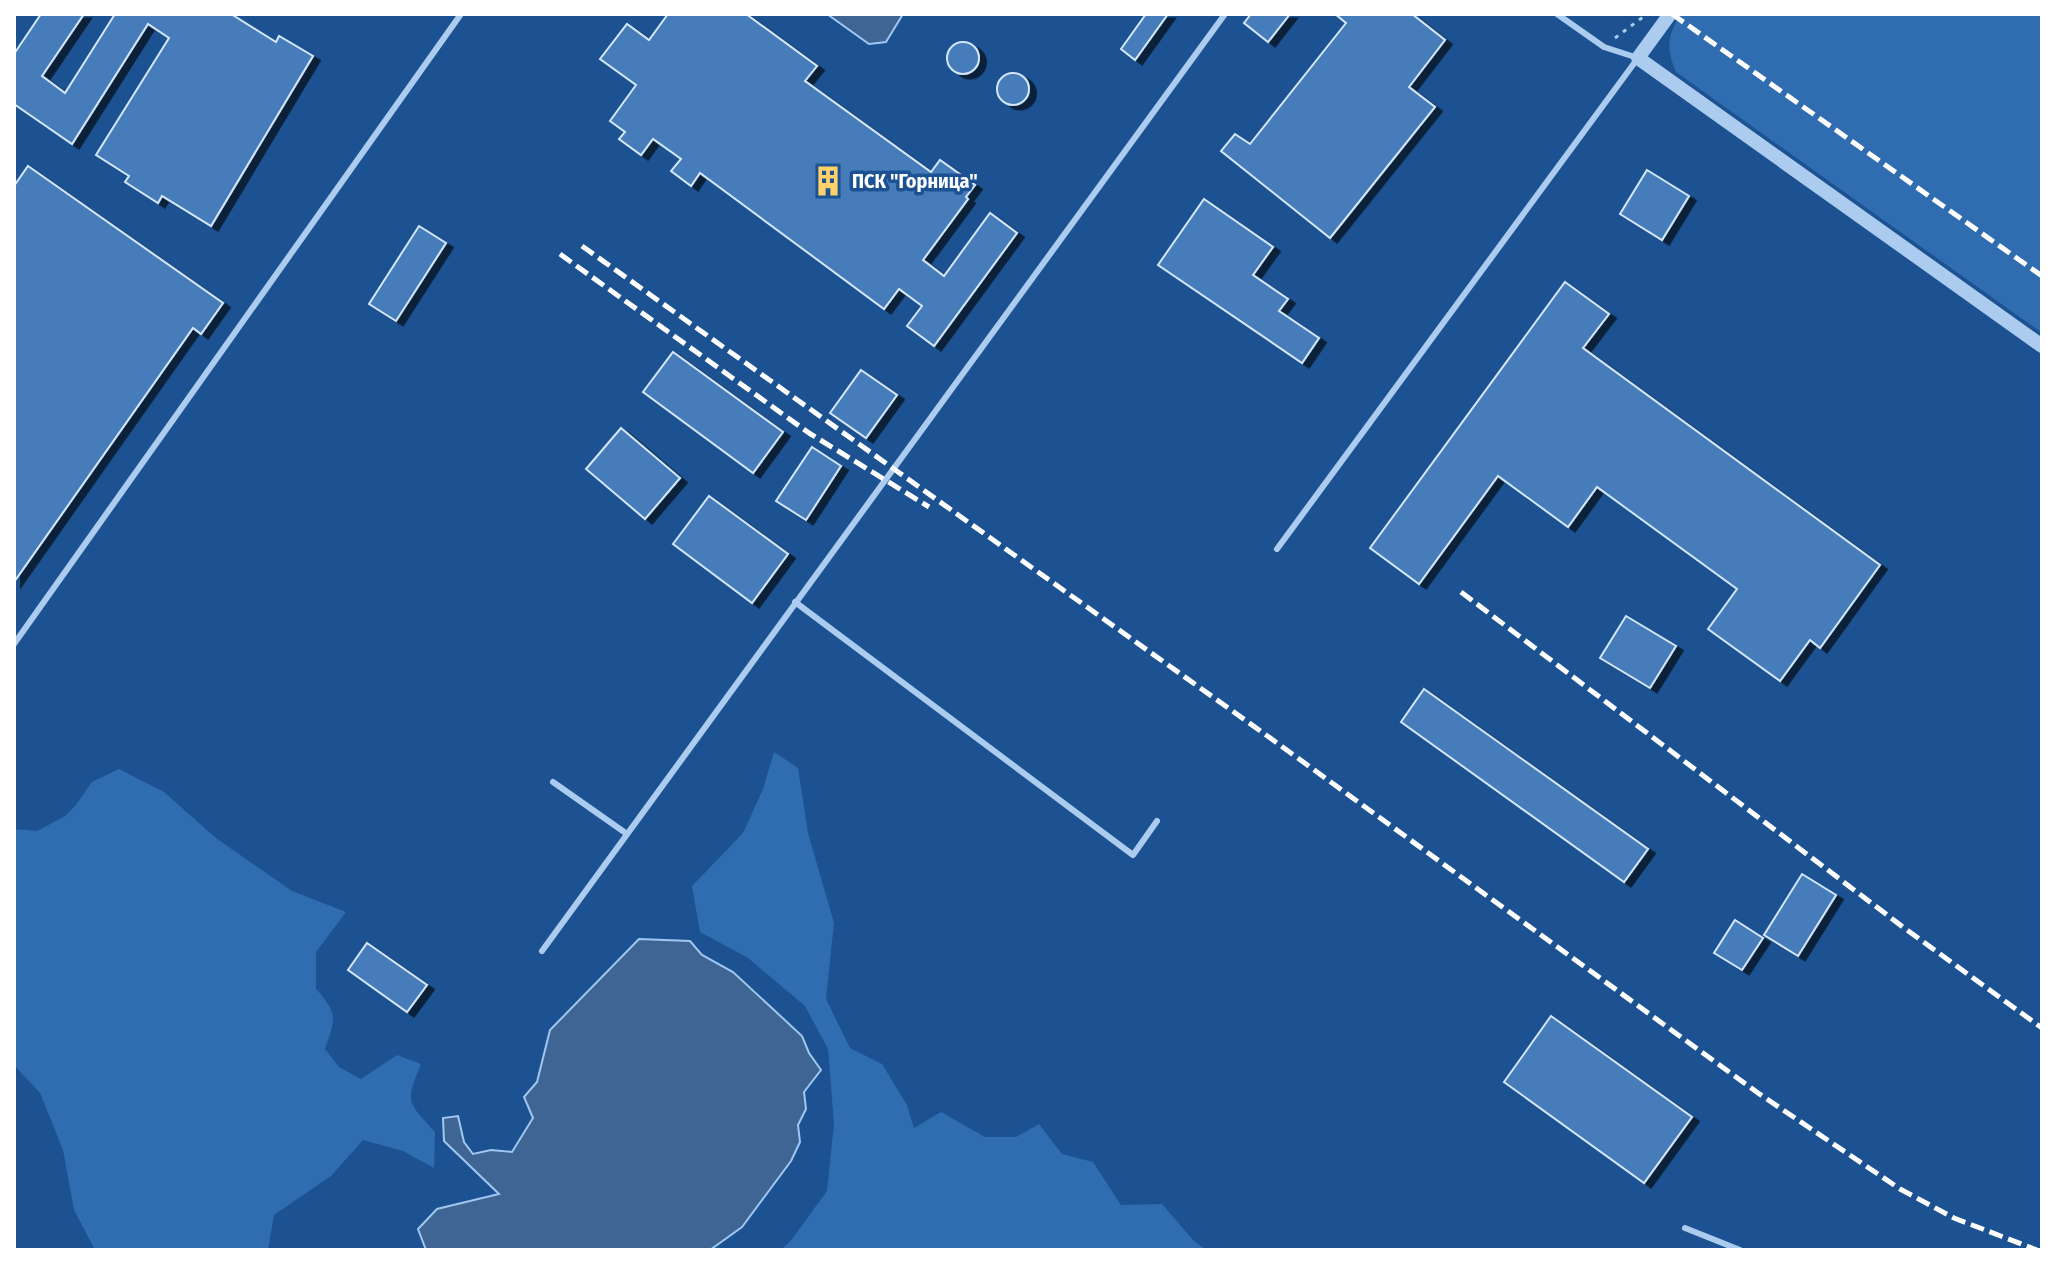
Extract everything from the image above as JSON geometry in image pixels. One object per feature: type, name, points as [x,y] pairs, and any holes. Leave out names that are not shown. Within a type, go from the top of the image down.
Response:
[{"type":"street","points":[[1670,14],[1638,58],[2042,346]]},
{"type":"lane","points":[[14,644],[461,14]]},
{"type":"lane","points":[[542,951],[1225,14]]},
{"type":"lane","points":[[1277,549],[1638,58],[1604,47],[1557,14]]},
{"type":"lane","points":[[795,602],[1133,855],[1157,821]]},
{"type":"lane","points":[[553,782],[627,834]]},
{"type":"lane","points":[[1685,1228],[1740,1250]]},
{"type":"path","points":[[1604,47],[1647,14]]},
{"type":"shaded area","points":[[827,14],[903,14],[886,42],[869,44]]},
{"type":"shaded area","points":[[1681,14],[2042,14],[2042,333],[1676,72],[1670,42]]},
{"type":"shaded area","points":[[774,752],[798,768],[808,833],[834,923],[826,999],[850,1048],[882,1064],[907,1105],[914,1128],[941,1112],[985,1137],[1016,1137],[1039,1124],[1062,1154],[1093,1162],[1121,1205],[1162,1204],[1193,1240],[1206,1250],[781,1250],[827,1191],[834,1124],[828,1049],[805,1006],[748,958],[700,932],[692,886],[743,833],[763,789]]},
{"type":"shaded area","points":[[119,769],[164,792],[216,838],[292,891],[346,912],[316,952],[316,989],[329,1005],[333,1017],[325,1049],[339,1067],[361,1079],[397,1055],[421,1064],[411,1094],[414,1107],[435,1132],[434,1168],[403,1151],[363,1140],[331,1176],[274,1215],[268,1250],[95,1250],[74,1210],[63,1150],[40,1093],[14,1065],[14,829],[37,831],[65,816],[92,782]]},
{"type":"shaded area","points":[[639,939],[690,941],[702,955],[733,972],[802,1036],[821,1070],[804,1092],[806,1109],[798,1125],[800,1142],[791,1161],[742,1227],[710,1250],[426,1250],[418,1229],[437,1209],[499,1194],[444,1141],[443,1118],[458,1116],[464,1142],[473,1154],[491,1150],[512,1152],[533,1118],[524,1097],[537,1082],[550,1030]]},
{"type":"building","points":[[41,14],[84,14],[42,76],[65,93],[115,14],[231,14],[276,42],[279,36],[313,56],[211,226],[162,196],[158,203],[125,182],[129,176],[96,155],[169,38],[148,24],[72,144],[14,104],[14,54]]},
{"type":"building","name":"ПСК \"Горница\"","points":[[668,14],[746,14],[817,66],[805,81],[931,172],[940,160],[975,185],[923,260],[944,276],[990,213],[1017,233],[934,346],[907,326],[922,306],[899,289],[884,309],[700,173],[691,186],[671,171],[681,159],[653,139],[641,155],[619,139],[625,132],[610,121],[636,85],[600,59],[627,24],[649,40]]},
{"type":"building","points":[[1146,14],[1168,14],[1135,60],[1121,49]]},
{"type":"building","points":[[1251,14],[1290,14],[1268,42],[1244,23]]},
{"type":"building","points":[[1335,14],[1412,14],[1445,40],[1409,87],[1435,107],[1330,238],[1221,151],[1235,134],[1250,144],[1346,23]]},
{"type":"building","points":[[963,42],[974,47],[979,58],[974,69],[963,74],[952,69],[947,58],[952,47]]},
{"type":"building","points":[[1013,73],[1024,78],[1029,89],[1024,100],[1013,105],[1002,100],[997,89],[1002,78]]},
{"type":"building","points":[[28,166],[223,303],[201,334],[193,328],[14,582],[14,186]]},
{"type":"building","points":[[1647,170],[1689,196],[1662,240],[1620,214]]},
{"type":"building","points":[[1204,199],[1273,247],[1253,275],[1288,299],[1279,311],[1319,338],[1302,363],[1158,265]]},
{"type":"building","points":[[419,226],[446,243],[396,321],[369,304]]},
{"type":"building","points":[[1565,282],[1609,314],[1583,348],[1880,565],[1820,648],[1810,640],[1780,681],[1708,629],[1737,589],[1597,487],[1568,527],[1498,476],[1419,584],[1370,548]]},
{"type":"building","points":[[673,352],[783,432],[753,473],[643,392]]},
{"type":"building","points":[[861,370],[897,395],[866,438],[830,413]]},
{"type":"building","points":[[621,428],[680,478],[645,519],[586,469]]},
{"type":"building","points":[[812,447],[841,466],[806,520],[776,501]]},
{"type":"building","points":[[709,496],[788,554],[752,603],[673,544]]},
{"type":"building","points":[[1626,616],[1676,646],[1650,688],[1600,658]]},
{"type":"building","points":[[1424,689],[1648,849],[1624,882],[1401,722]]},
{"type":"building","points":[[1802,874],[1836,895],[1798,956],[1764,935]]},
{"type":"building","points":[[1735,920],[1763,938],[1742,970],[1714,953]]},
{"type":"building","points":[[367,943],[427,985],[407,1012],[348,970]]},
{"type":"building","points":[[1551,1016],[1692,1117],[1644,1183],[1504,1082]]},
{"type":"railway","points":[[1672,14],[2042,276]]},
{"type":"railway","points":[[582,246],[1273,740],[1758,1093],[1900,1189],[1954,1218],[2037,1250]]},
{"type":"railway","points":[[560,254],[809,433],[929,507]]},
{"type":"railway","points":[[1461,592],[1903,927],[2042,1028]]},
{"type":"place","name":"ПСК \"Горница\"","points":[[828,181]]}]
